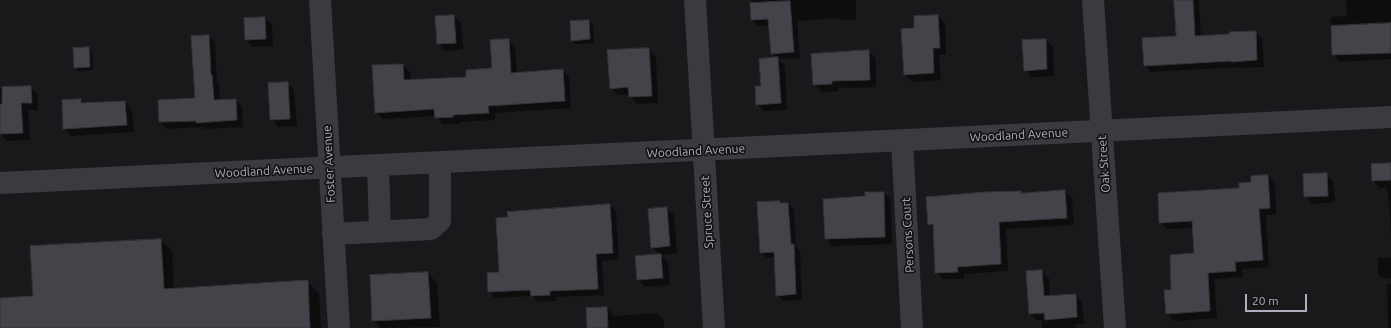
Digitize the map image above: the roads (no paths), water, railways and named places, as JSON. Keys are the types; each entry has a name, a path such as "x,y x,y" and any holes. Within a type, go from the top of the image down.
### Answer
{"street":[{"name":"Foster Avenue","path":"320,0 339,328"},
{"name":"Spruce Street","path":"695,0 714,328"},
{"name":"Oak Street","path":"1093,0 1116,328"},
{"name":"Woodland Avenue","path":"0,183 1391,117"},
{"name":"Persons Court","path":"902,141 912,328"},
{"path":"334,234 431,229 440,221 440,163"},
{"path":"378,165 380,232"}]}
